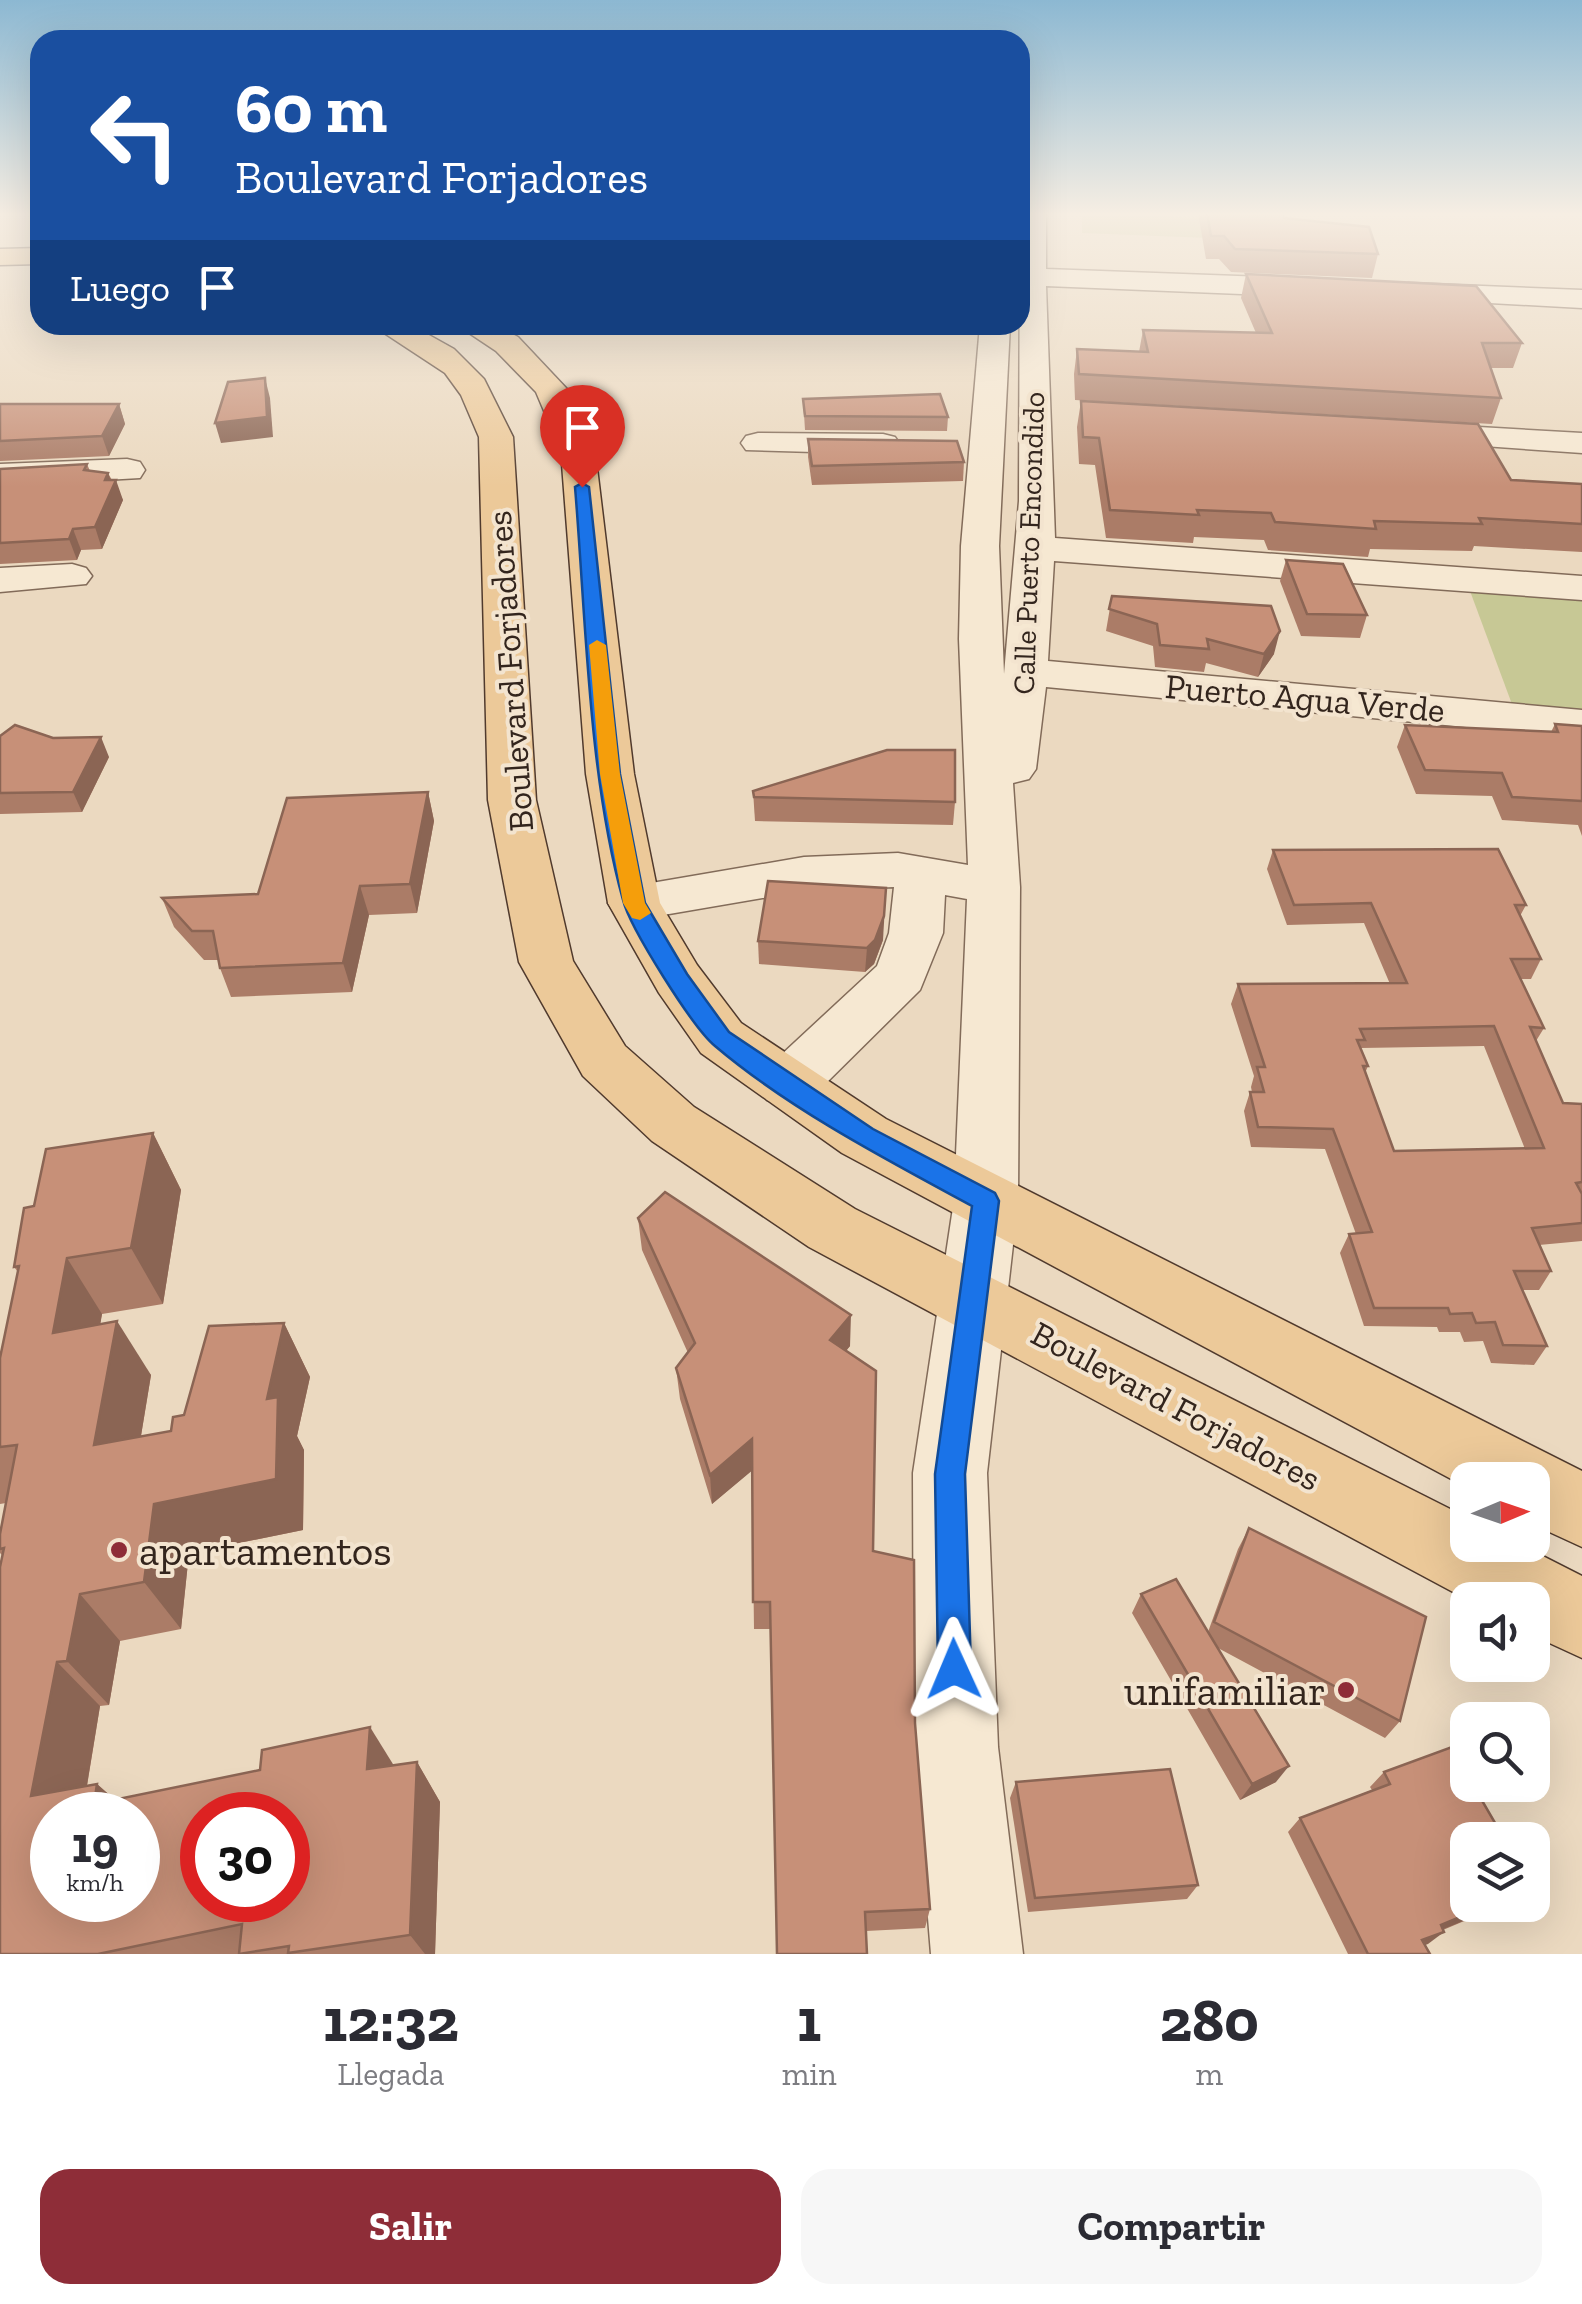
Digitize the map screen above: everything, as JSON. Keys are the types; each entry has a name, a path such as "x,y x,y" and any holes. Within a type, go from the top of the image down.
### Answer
{"main road":[{"name":"Boulevard Forjadores","path":"406,335 458,363 482,398 496,437 512,800 546,962 604,1061 674,1124 832,1228 1582,1618"},
{"path":"490,335 507,344 551,389 578,451 610,774 634,903 678,980 721,1038 864,1136 1490,1462"},
{"path":"1550,1493 1582,1510"}],"street":[{"name":"Calle Puerto Encondido","path":"978,1954 956,1747 950,1474 986,1201 994,879 980,559 967,446 993,335"},
{"name":"Calle Puerto Encondido","path":"994,879 1028,672 1037,411 1030,335"},
{"path":"1037,411 1077,414"},
{"path":"1376,431 1582,443"},
{"path":"758,443 910,445"},
{"path":"0,475 127,470"},
{"path":"980,559 1034,555 1582,588"},
{"path":"0,580 72,576"},
{"name":"Puerto Agua Verde","path":"1028,672 1582,724"},
{"path":"634,903 804,874 898,870 994,879"},
{"path":"788,1084 901,976 916,932 921,874"}],"green space":[{"path":"1470,591 1582,598 1582,713 1513,707"}],"building":[{"path":"1259,304 1491,304 1522,343 1482,343 1501,398 1079,374 1077,349 1148,352 1143,330 1272,333"},
{"path":"265,378 267,417 215,423 228,382"},
{"path":"940,394 948,417 805,416 803,399"},
{"path":"1081,401 1478,424 1511,480 1582,484 1582,524 1479,518 1482,524 1374,521 1376,529 1275,522 1271,513 1197,510 1199,515 1110,510 1099,438 1083,437"},
{"path":"0,404 119,404 102,436 0,441"},
{"path":"808,439 957,441 964,462 812,466"},
{"path":"87,464 84,470 108,473 105,480 116,480 95,527 73,529 69,539 0,543 0,469"},
{"path":"1286,560 1343,564 1367,615 1307,614"},
{"path":"1112,596 1271,606 1280,631 1264,654 1207,639 1209,649 1160,645 1157,624 1109,609"},
{"path":"1555,724 1582,726 1582,801 1512,797 1502,773 1425,770 1405,725 1558,732"},
{"path":"15,725 53,738 101,737 73,792 0,793 0,736"},
{"path":"887,750 955,750 955,802 754,797 753,791"},
{"path":"428,792 410,884 360,886 343,963 220,968 213,931 192,931 162,898 258,894 287,798"},
{"path":"1498,849 1526,905 1515,905 1541,959 1511,959 1544,1028 1530,1027 1563,1103 1582,1104 1582,1182 1576,1183 1582,1194 1582,1223 1532,1228 1551,1271 1514,1271 1547,1346 1503,1345 1495,1322 1476,1323 1472,1313 1450,1314 1448,1308 1374,1308 1349,1234 1372,1232 1333,1129 1258,1127 1250,1092 1264,1092 1257,1067 1265,1067 1238,984 1407,983 1371,903 1294,905 1273,850","holes":["1494,1026 1544,1148 1394,1151 1363,1066 1368,1066 1357,1040 1365,1040 1360,1029"]},
{"path":"768,881 886,888 884,916 875,940 867,948 758,941"},
{"path":"153,1133 131,1248 67,1258 53,1333 117,1321 94,1445 171,1431 173,1417 184,1415 209,1326 284,1323 267,1399 278,1397 276,1479 154,1504 144,1582 80,1594 67,1661 57,1662 30,1792 30,1922 160,1922 160,1792 153,1792 260,1770 262,1750 370,1727 367,1769 417,1762 410,1935 288,1953 289,1946 239,1954 242,1924 98,1954 0,1954 0,1567 4,1548 0,1549 0,1534 17,1445 0,1447 0,1358 19,1266 14,1267 24,1208 34,1206 46,1149"},
{"path":"665,1192 851,1315 830,1340 876,1371 873,1551 914,1560 915,1723 930,1909 865,1912 867,1954 777,1954 770,1602 753,1602 752,1439 710,1475 676,1368 695,1343 638,1218"},
{"name":"unifamiliar","path":"1249,1528 1426,1617 1400,1721 1214,1622"},
{"path":"1176,1579 1289,1766 1252,1784 1141,1594"},
{"path":"1450,1748 1450,1802 1483,1802 1495,1822 1450,1822 1450,1921 1441,1925 1444,1932 1422,1940 1430,1954 1368,1954 1300,1818 1390,1784 1384,1772"},
{"name":"unifamiliar","path":"1170,1769 1198,1885 1035,1898 1016,1782"},
{"path":"97,1784 96,1792 53,1792"}],"slow traffic":[{"path":"597,645 610,774 634,903 640,913"}],"place":[{"name":"apartamentos","path":"119,1550"},
{"name":"unifamiliar","path":"1346,1690"}],"route":[{"path":"582,487 610,774 634,903 678,980 721,1038 864,1136 986,1201 950,1474 954,1669"}]}
